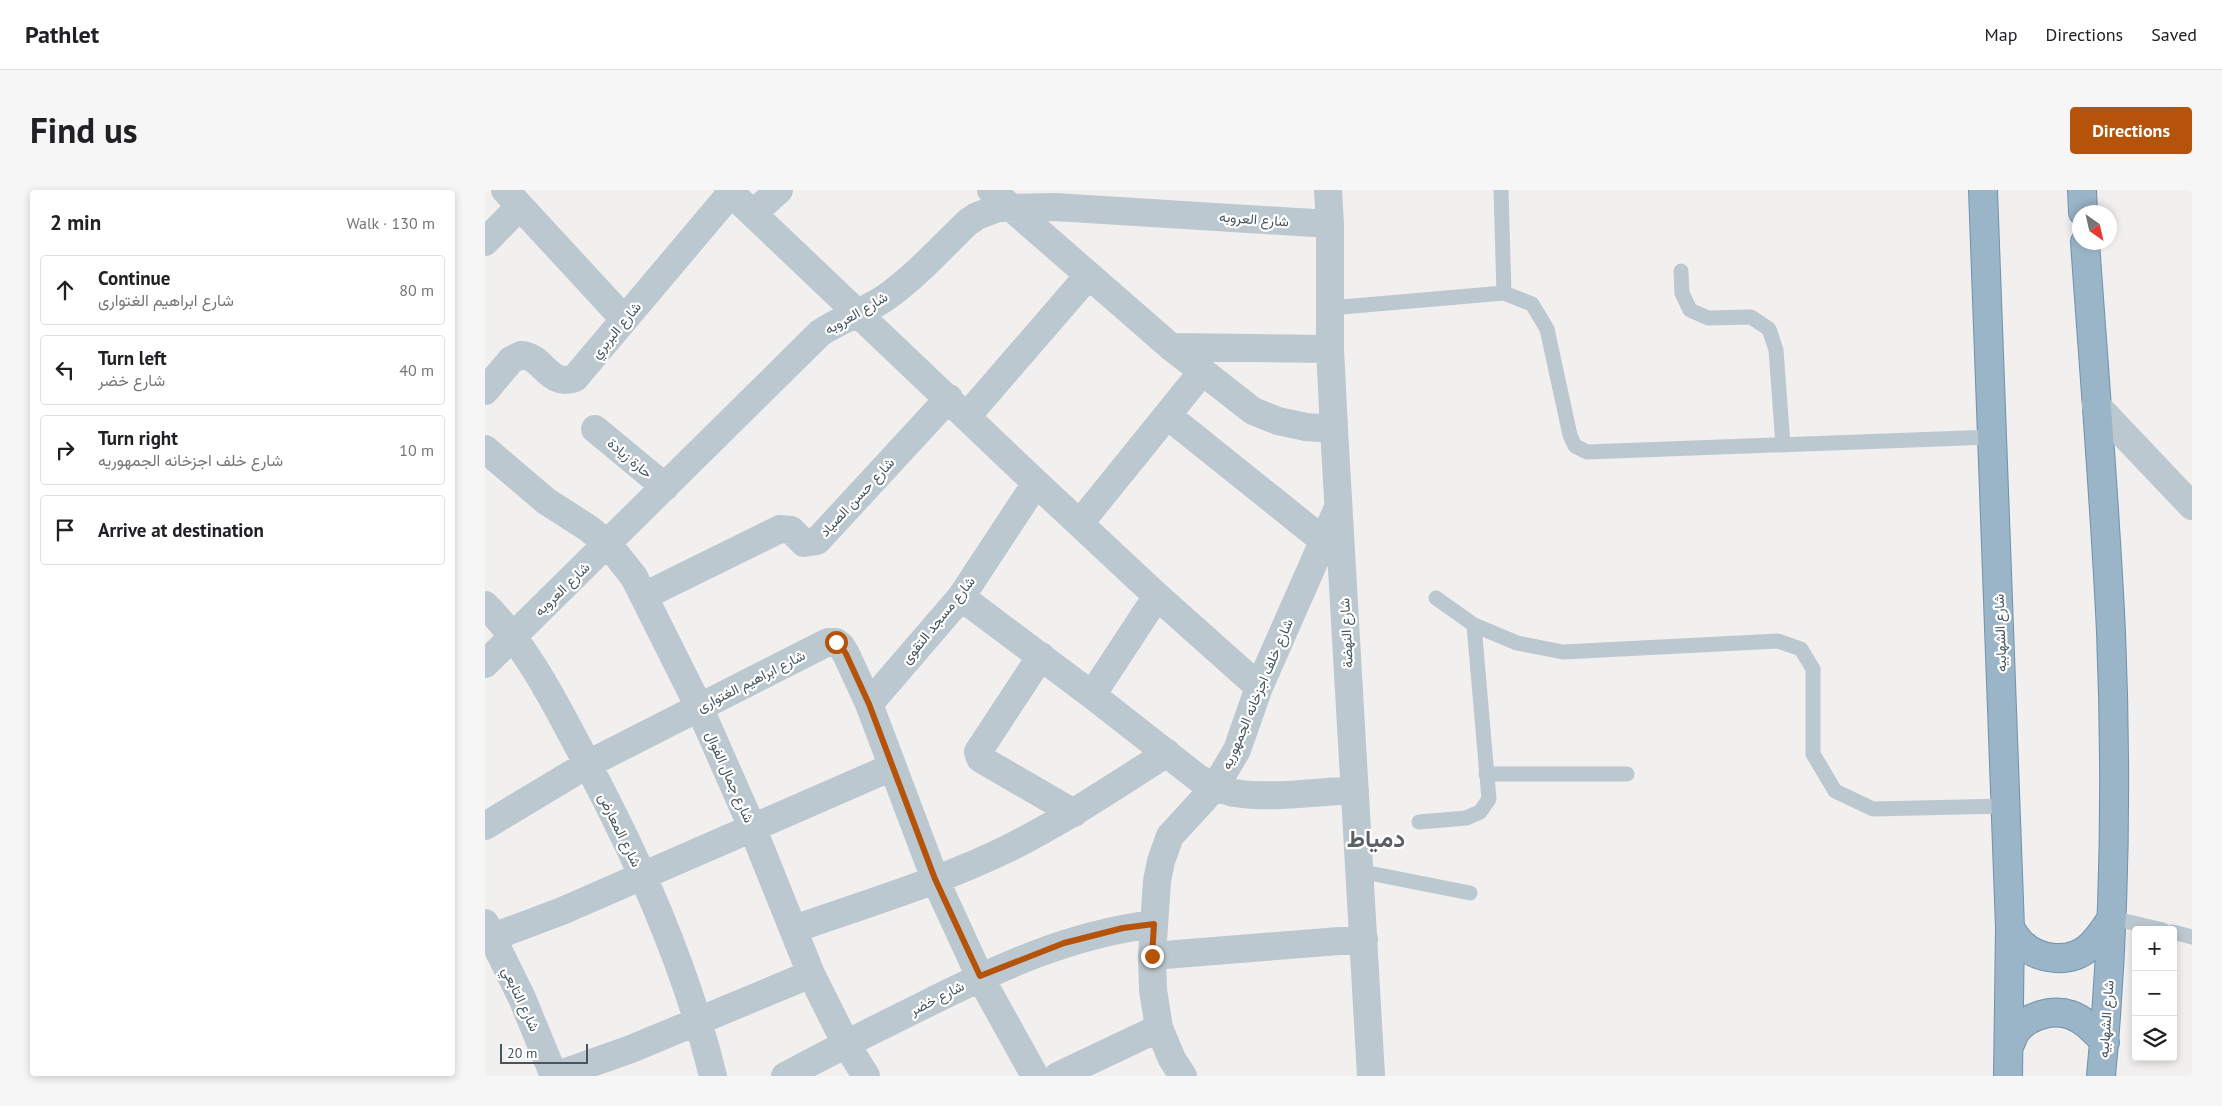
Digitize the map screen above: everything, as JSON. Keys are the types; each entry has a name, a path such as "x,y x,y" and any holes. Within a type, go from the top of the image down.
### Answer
{"highway":[{"name":"شارع الشهابيه","path":"1983,190 2010,928 2008,1076"},
{"path":"2082,190 2083,205"},
{"name":"شارع الشهابيه","path":"2086,250 2111,630 2114,726 2112,918 2105,1042 2101,1076"},
{"path":"2010,928 2020,943 2035,954 2053,959 2071,957 2087,949 2100,936 2112,918"},
{"path":"2009,1046 2017,1030 2033,1018 2052,1013 2072,1016 2089,1026 2105,1042"}],"street":[{"path":"753,214 779,190"},
{"name":"شارع النهضة","path":"1328,190 1330,224 1330,349 1371,1076"},
{"path":"729,192 1157,596 1259,686"},
{"name":"شارع البربري","path":"485,391 511,360 521,355 532,358 561,381 575,378 729,192"},
{"path":"485,242 512,198 624,320"},
{"path":"1000,198 1171,347 1253,411 1279,421 1306,427 1334,429"},
{"name":"شارع العروبه","path":"485,664 820,333 838,321 857,314 883,299 907,281 973,219 988,212 1000,198 1055,207 1330,224"},
{"path":"958,407 1088,276"},
{"path":"1171,347 1330,349"},
{"path":"1080,523 1202,372"},
{"path":"2096,405 2192,506"},
{"name":"شارع حسن الصياد","path":"643,596 780,528 791,530 804,543 817,541 958,407"},
{"path":"1168,416 1323,541"},
{"name":"حارة زيادة","path":"595,429 665,487"},
{"name":"شارع جمال الفوال","path":"485,448 546,502 588,528 608,544 634,577 699,706 752,827 811,974 846,1044 866,1076"},
{"name":"شارع مسجد التقوى","path":"869,704 961,597 1036,483"},
{"name":"شارع خلف اجزخانه الجمهوريه","path":"1183,1076 1172,1059 1159,1028 1153,990 1152,956 1157,881 1161,861 1169,836 1215,787 1237,750 1259,686 1339,504"},
{"path":"1092,694 1157,596"},
{"path":"961,597 1092,694 1198,778 1215,787 1233,792 1252,794 1355,790"},
{"name":"شارع المعارض","path":"485,605 513,636 542,678 588,764 642,875 662,922 698,1020 713,1076"},
{"name":"شارع ابراهيم الغتوارى","path":"485,826 588,764 827,642 836,642 846,654 869,704 935,879 980,976 1035,1076"},
{"path":"1041,656 980,746 978,752 980,758 986,762 1074,813"},
{"path":"794,929 935,879 1006,849 1074,813 1167,753"},
{"path":"487,934 563,911 892,767"},
{"name":"شارع خضر","path":"785,1076 980,976 1071,941 1123,928 1154,924"},
{"name":"شارع التابعي","path":"487,934 522,998 555,1076"},
{"path":"1152,956 1364,939"},
{"path":"555,1076 631,1049 811,974"},
{"path":"1058,1076 1159,1028"}],"lane":[{"path":"1501,190 1504,294"},
{"path":"1681,271 1682,293 1690,310 1708,318 1751,317 1769,329 1776,350 1783,445"},
{"path":"1330,308 1504,294 1532,304 1547,329 1570,435 1575,446 1587,452 1992,437"},
{"path":"1436,598 1474,625 1517,643 1563,652 1778,641 1801,649 1813,669 1813,754 1835,791 1873,809 2006,806"},
{"path":"1419,822 1466,818 1480,812 1489,799 1474,625"},
{"path":"1487,774 1627,774"},
{"path":"1359,871 1470,893"},
{"path":"2112,918 2146,926"},
{"path":"2177,933 2192,937"}],"district":[{"name":"دمياط","path":"1376,838"}],"route":[{"path":"836,642 846,654 869,704 935,879 980,976 1064,943 1093,934 1154,924 1152,956"}]}
